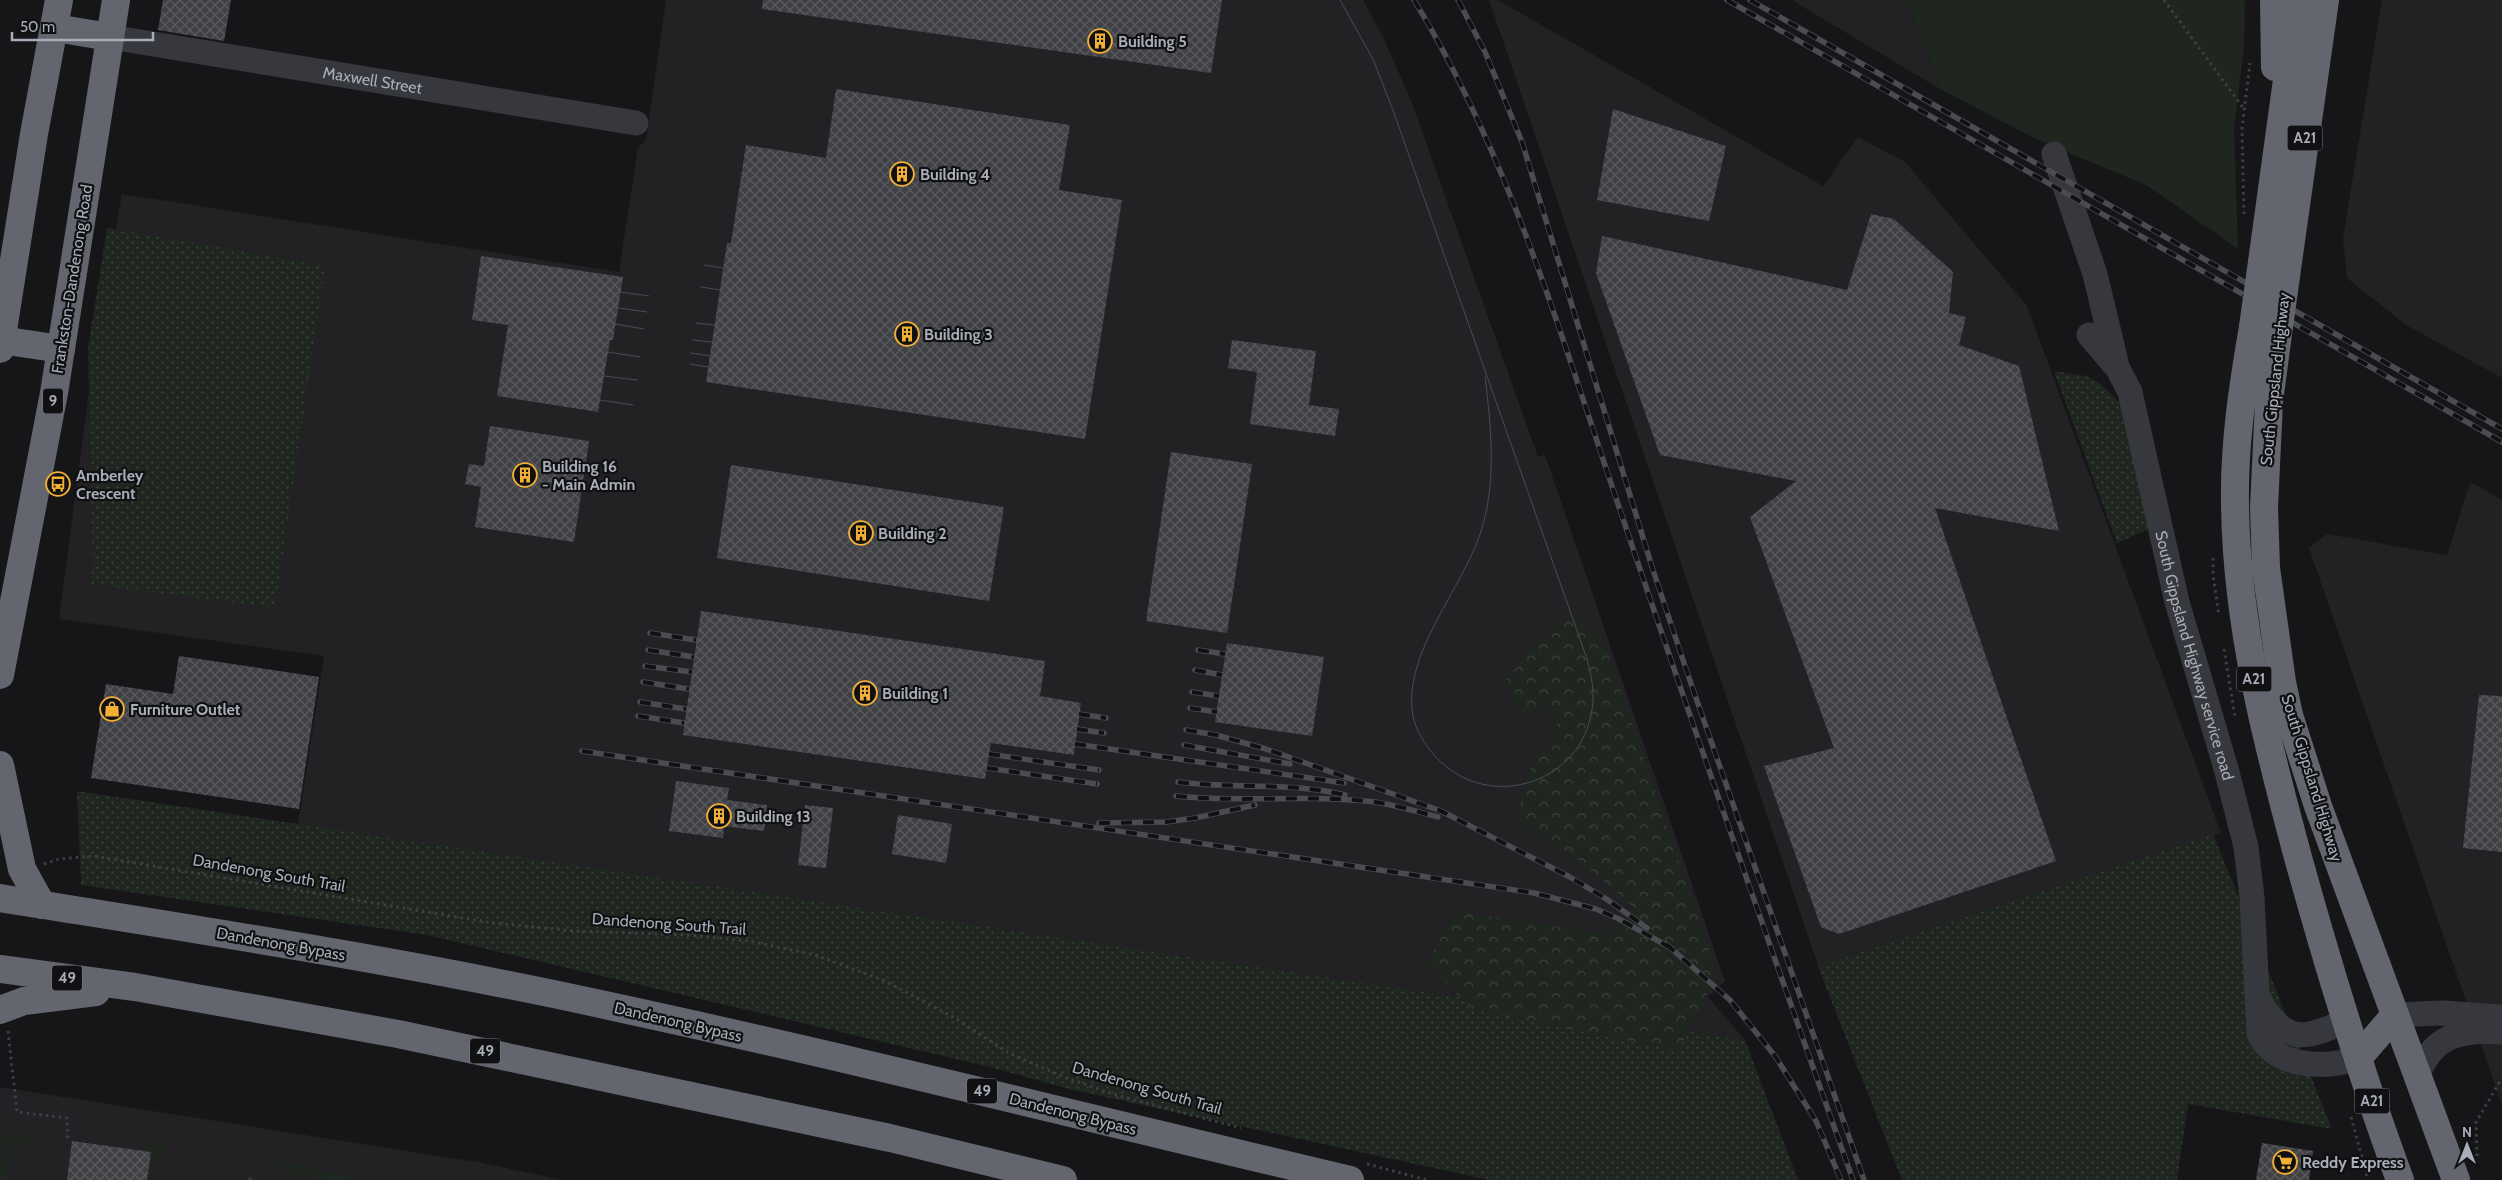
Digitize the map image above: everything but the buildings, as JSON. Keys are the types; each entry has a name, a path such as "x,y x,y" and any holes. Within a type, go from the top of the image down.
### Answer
{"highway":[{"path":"60,0 34,134 0,343 61,349"},
{"name":"Frankston-Dandenong Road","path":"0,675 61,349 116,0"},
{"path":"2274,0 2275,166"},
{"name":"South Gippsland Highway","path":"2298,0 2239,425 2236,469 2236,537 2245,632 2256,690 2285,811 2346,1021 2400,1180"},
{"name":"South Gippsland Highway","path":"2325,0 2268,411 2264,507 2266,568 2282,682 2289,715 2318,806 2456,1180"},
{"path":"54,28 110,37"},
{"path":"0,766 22,869 42,905"},
{"name":"Dandenong Bypass","path":"0,898 236,936 457,975 613,1006 970,1088 1355,1171"},
{"name":"49","path":"0,969 135,987 458,1046 890,1138 1063,1180"},
{"path":"4,1018 24,1001 135,987"},
{"path":"2346,1021 2395,1015"},
{"path":"2358,1058 2395,1015"}],"street":[{"name":"Maxwell Street","path":"110,37 636,123"},
{"path":"2054,154 2095,274 2117,367"},
{"name":"South Gippsland Highway service road","path":"2089,335 2117,367 2129,388 2177,602 2227,772 2246,847 2252,897 2258,1034 2268,1048 2277,1054 2294,1060 2323,1065 2338,1064 2358,1058"},
{"name":"South Gippsland Highway service road","path":"2256,990 2272,1019 2285,1031 2293,1034 2310,1034 2346,1021"},
{"path":"2395,1015 2453,1013 2502,1018"},
{"path":"2417,1077 2429,1053 2447,1038 2462,1033 2502,1032"}],"path":[{"path":"2164,0 2244,110"},
{"path":"2244,220 2244,110 2251,59"},
{"name":"Dandenong South Trail","path":"22,869 59,859 93,856 493,923 575,931 688,935 750,942 815,955 883,980 953,1017 1009,1053 1066,1078 1119,1096 1249,1130"},
{"path":"4,1018 17,1112 68,1118 68,1142"},
{"path":"2477,1156 2476,1122 2502,1078"},
{"path":"1355,1171 1427,1180"},
{"path":"250,1175 250,1180"}],"shaded area":[{"path":"666,0 1363,0 1383,37 1412,103 1538,457 1545,455 1725,981 1708,997 1745,1040 298,825 324,656 59,619 95,345 122,194 619,272 638,147 646,141"},
{"path":"1489,0 1498,0 1823,186 1858,137 1905,162 2027,306 2221,833 1820,971"},
{"path":"1793,0 1907,0 1940,89 1795,2"},
{"path":"2382,0 2502,0 2502,378 2406,325 2347,278 2343,238"},
{"path":"2470,482 2502,500 2502,1105 2309,548 2327,534 2447,555"},
{"path":"0,1087 483,1163 562,1180 0,1180"}],"green space":[{"path":"1907,0 2245,0 2244,48 2234,128 2238,249 2148,186 2034,138 1940,89"},
{"path":"107,228 325,266 275,608 90,584 93,563 88,348"},
{"path":"2054,371 2086,376 2098,382 2122,404 2149,529 2117,543"},
{"path":"1572,613 1606,646 1717,974 1678,1051 1473,1010 1427,964 1455,911 1609,935 1636,909 1576,858 1514,818 1521,802 1532,763 1557,740 1557,705 1523,715 1504,682 1531,651"},
{"path":"77,791 1745,1040 1798,1180 1489,1180 1069,1089 990,1067 427,935 81,885"},
{"path":"2213,834 2332,1129 2188,1104 2177,1180 1902,1180 1818,967"},
{"path":"4,1134 25,1134 29,1139 29,1144 14,1142 9,1180 0,1180 0,1161 5,1151"},
{"path":"153,1143 166,1145 161,1180 158,1180 159,1166 156,1161 150,1160 151,1152 135,1150 143,1149"},
{"path":"275,1161 370,1180 325,1180 289,1175 290,1170 274,1168"}],"tram line":[{"path":"1340,0 1373,59 1394,113 1587,659 1593,700 1587,728 1574,752 1555,770 1533,781 1508,786 1482,784 1457,774 1435,756 1428,747 1414,722 1413,716 1412,692 1416,669 1436,622 1472,553 1486,512 1491,474 1491,434 1485,376"},
{"path":"704,265 723,268"},
{"path":"701,287 720,290"},
{"path":"620,292 649,296"},
{"path":"618,308 647,312"},
{"path":"696,323 714,325"},
{"path":"615,324 644,329"},
{"path":"693,340 712,342"},
{"path":"608,352 640,357"},
{"path":"691,353 710,356"},
{"path":"690,364 708,367"},
{"path":"604,376 637,380"},
{"path":"600,400 633,405"}],"railway":[{"path":"1414,0 1448,59 1478,120 1530,246 1705,758 1853,1180"},
{"path":"1458,0 1485,52 1522,142 1652,567 1864,1180"},
{"path":"1727,0 2502,442"},
{"path":"1750,0 2502,429"},
{"path":"650,633 696,640"},
{"path":"648,650 694,657"},
{"path":"1198,650 1225,654"},
{"path":"645,666 692,672"},
{"path":"1195,670 1222,675"},
{"path":"643,682 689,689"},
{"path":"1192,692 1219,696"},
{"path":"640,702 686,709"},
{"path":"1190,708 1217,712"},
{"path":"1079,714 1106,718"},
{"path":"638,716 684,723"},
{"path":"1077,729 1104,733"},
{"path":"1186,730 1216,735 1266,749 1441,811 1568,876 1605,898 1647,928"},
{"path":"1075,744 1344,783"},
{"path":"1184,745 1290,764"},
{"path":"582,751 1534,893 1596,909 1619,919 1671,948"},
{"path":"989,754 1099,770"},
{"path":"987,768 1097,784"},
{"path":"1178,782 1304,788 1345,795"},
{"path":"1176,796 1226,799 1300,798 1375,802 1438,817"},
{"path":"1099,823 1166,822 1195,818 1255,805"},
{"path":"1666,944 1730,1000 1775,1056 1816,1121 1841,1180"}],"place":[{"name":"Building 5","path":"1100,41"},
{"name":"Building 4","path":"902,174"},
{"name":"Building 3","path":"907,334"},
{"name":"Building 16 - Main Admin","path":"525,475"},
{"name":"Amberley Crescent","path":"58,484"},
{"name":"Building 2","path":"861,533"},
{"name":"Building 1","path":"865,693"},
{"name":"Furniture Outlet","path":"112,709"},
{"name":"Building 13","path":"719,816"},
{"name":"Reddy Express","path":"2285,1162"}]}
